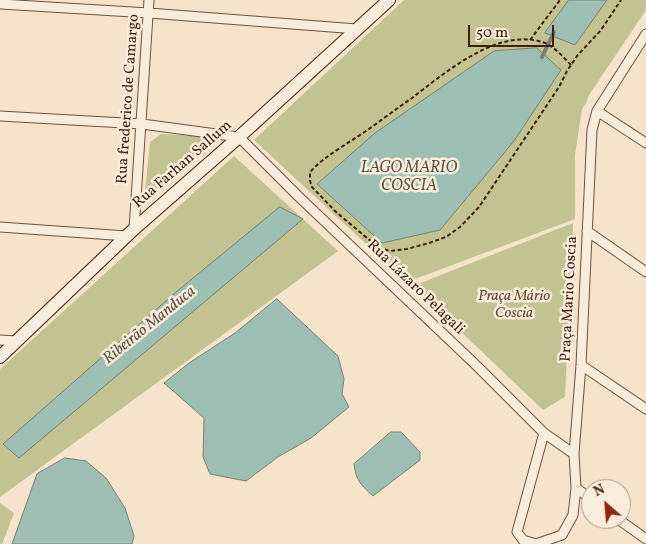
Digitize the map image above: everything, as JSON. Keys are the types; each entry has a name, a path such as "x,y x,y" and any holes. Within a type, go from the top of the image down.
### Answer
{"main road":[{"name":"Rua Farhan Sallum","path":"0,356 131,233 389,0"}],"street":[{"name":"Rua frederico de Camargo","path":"131,233 142,124 149,0"},
{"path":"0,4 357,29"},
{"path":"646,34 597,111 646,143"},
{"name":"Praça Mario Coscia","path":"536,544 562,536 573,515 576,488 574,454 581,365 592,130 597,111"},
{"path":"0,116 142,124 239,137"},
{"name":"Rua Lázaro Pelagali","path":"239,137 544,433 574,454"},
{"path":"0,227 131,233"},
{"path":"587,232 646,272"},
{"path":"0,340 17,341"},
{"path":"581,365 646,409"},
{"path":"536,544 523,540 517,532 544,433"},
{"path":"576,488 581,492"},
{"path":"631,528 646,539"}],"path":[{"path":"530,40 560,0"},
{"path":"572,65 555,49 544,43 530,40 513,41 481,50 469,56 325,158 310,172 312,187 336,212 379,248 390,251 407,249 446,237 460,227 479,208 559,87 566,71 572,65 601,30 621,0"}],"green space":[{"path":"404,0 646,0 646,10 589,95 582,109 575,155 575,219 407,282 254,140"},
{"path":"161,134 200,136 207,152 169,177 155,196 149,198 145,192 150,142"},
{"path":"234,156 338,251 0,497 0,369"},
{"name":"Praça Mário Coscia","path":"573,223 565,397 543,410 413,286"},
{"path":"0,503 14,513 2,544 0,544"}],"water":[{"path":"569,0 607,0 575,45 545,33"},
{"name":"LAGO MARIO COSCIA","path":"537,48 561,70 514,141 440,230 382,243 317,184 375,133 494,51"},
{"path":"280,207 303,219 19,458 3,444 175,293"},
{"path":"277,299 338,356 344,379 342,394 349,407 311,438 278,457 246,481 210,474 203,457 204,418 164,383 189,363 235,333"},
{"path":"391,432 401,432 420,452 420,460 373,496 360,482 356,475 354,464"},
{"path":"65,458 86,461 106,478 125,508 134,536 132,544 12,544 37,474"}],"waterway":[{"name":"Ribeirão Manduca","path":"542,57 554,32"}]}
